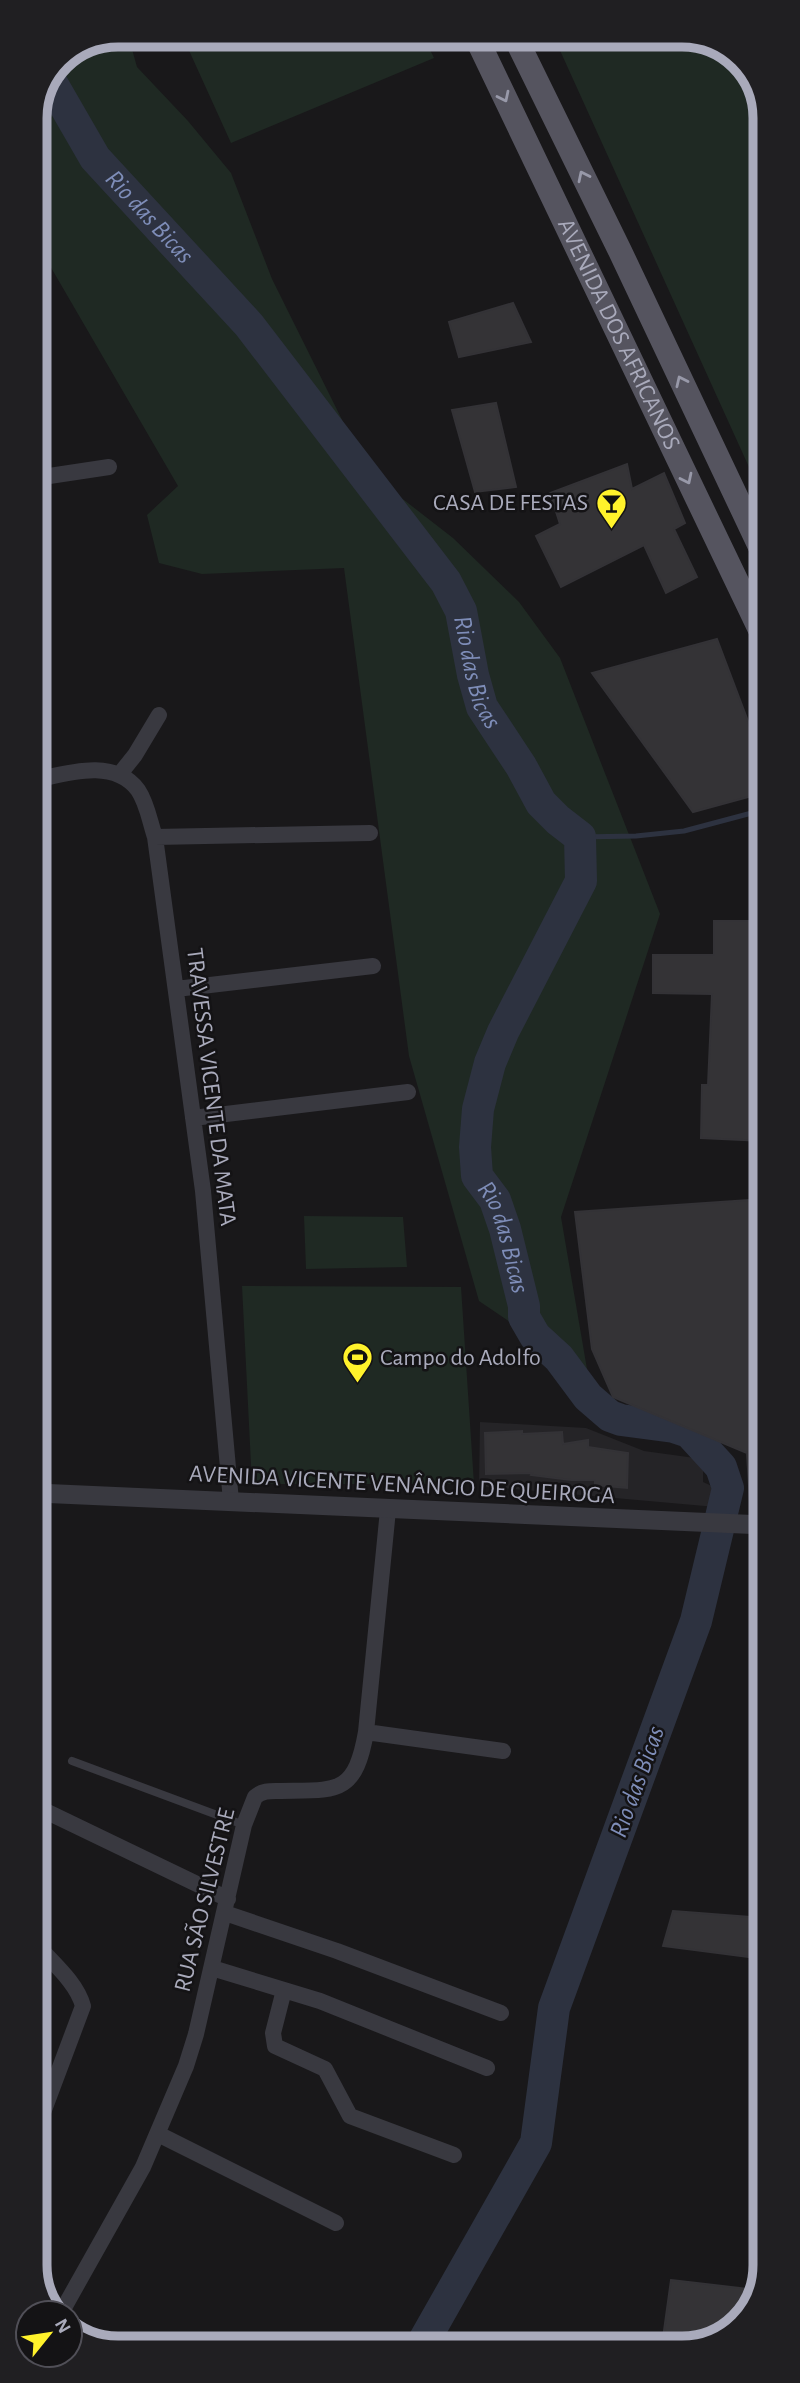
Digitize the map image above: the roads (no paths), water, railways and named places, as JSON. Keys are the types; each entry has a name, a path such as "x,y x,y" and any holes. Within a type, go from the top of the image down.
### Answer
{"main road":[{"name":"AVENIDA DOS AFRICANOS","path":"481,47 753,615"},
{"name":"AVENIDA DOS AFRICANOS","path":"520,47 753,532"}],"street":[{"path":"47,476 109,467"},
{"path":"47,778 77,771 99,770 119,775 135,755 159,715"},
{"name":"TRAVESSA VICENTE DA MATA","path":"119,775 138,790 155,836 203,1191 231,1501"},
{"path":"155,836 370,833"},
{"path":"176,989 373,966"},
{"path":"193,1118 408,1092"},
{"name":"AVENIDA VICENTE VENÂNCIO DE QUEIROGA","path":"47,1493 753,1525"},
{"name":"RUA SÃO SILVESTRE","path":"69,2299 143,2167 186,2066 212,1968 244,1825 255,1797 260,1792 324,1790 343,1785 359,1761 366,1732 388,1510"},
{"path":"366,1732 503,1751"},
{"path":"47,1812 226,1906 501,2013"},
{"path":"47,1956 73,1986 83,2006 47,2101"},
{"path":"212,1968 320,2001 487,2068"},
{"path":"284,1990 273,2033 275,2046 325,2069 350,2116 454,2155"},
{"path":"158,2134 336,2223"}],"lane":[{"path":"72,1761 244,1825"}],"waterway":[{"name":"Rio das Bicas","path":"55,88 95,158 249,325 446,582 461,611 482,707 521,766 541,803 580,837 581,881 503,1032 490,1063 478,1109 475,1147 477,1176 495,1200 505,1229 524,1306 524,1317 535,1336 559,1358 588,1397 610,1416 689,1432 721,1467 728,1488 696,1621 554,2008 536,2143 427,2336"},
{"path":"580,837 636,836 684,831 753,813"}],"place":[{"name":"CASA DE FESTAS","path":"611,530"},
{"name":"Campo do Adolfo","path":"357,1385"}]}
